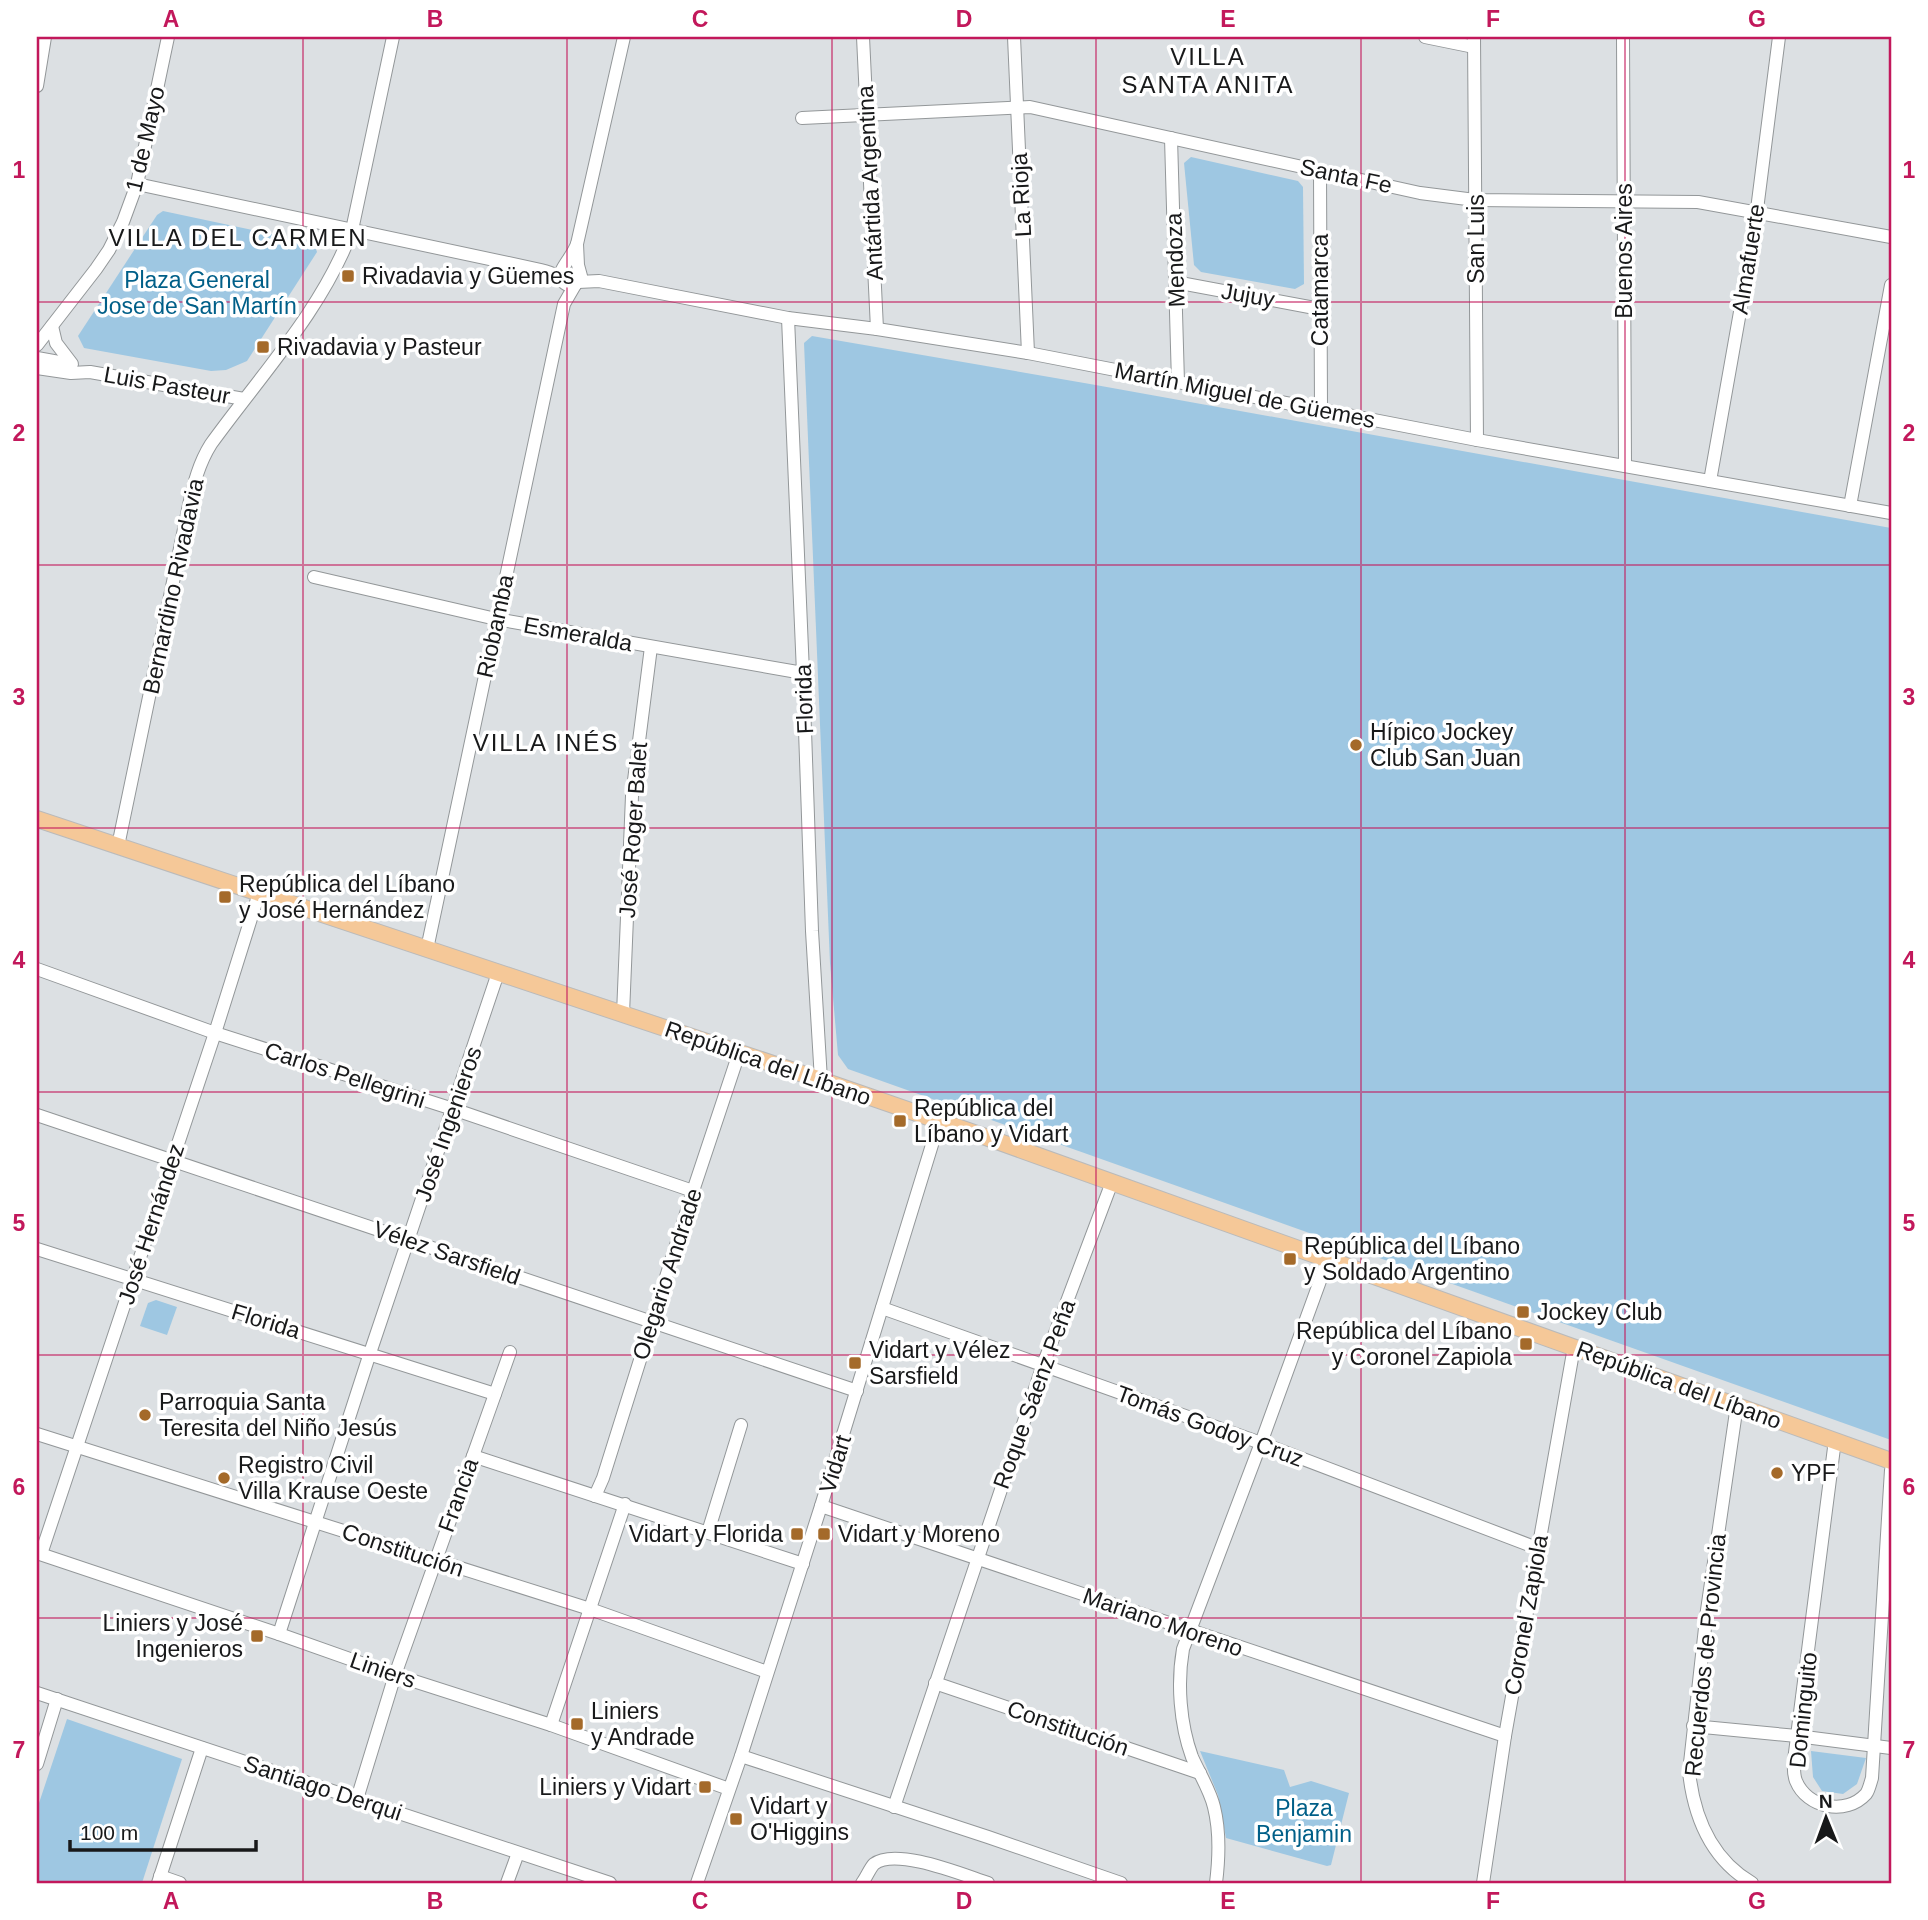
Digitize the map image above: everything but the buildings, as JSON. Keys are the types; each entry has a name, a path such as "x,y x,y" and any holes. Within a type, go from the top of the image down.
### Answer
{"main road":[{"name":"República del Líbano","path":"37,819 821,1080 1891,1461"}],"street":[{"path":"37,86 39,55 45,37"},
{"name":"1 de Mayo","path":"38,342 109,250 123,222 137,184 168,37"},
{"name":"Bernardino Rivadavia","path":"118,846 194,484 203,456 308,315 334,270 352,230 393,37"},
{"path":"562,273 577,244 624,37"},
{"name":"Antártida Argentina","path":"863,37 877,329"},
{"name":"La Rioja","path":"1014,37 1028,353"},
{"path":"1425,37 1474,42"},
{"name":"Buenos Aires","path":"1623,37 1625,466"},
{"name":"Almafuerte","path":"1710,481 1757,212 1779,37"},
{"name":"San Luis","path":"1474,42 1477,440"},
{"name":"Santa Fe","path":"802,118 1030,107 1420,193 1475,200 1698,202 1891,237"},
{"name":"Mendoza","path":"1171,138 1178,382"},
{"name":"Catamarca","path":"1320,171 1321,410"},
{"path":"137,184 541,270 562,273 573,265 578,277"},
{"path":"562,273 569,286 578,277 577,244"},
{"name":"Riobamba","path":"427,949 564,304 562,273"},
{"name":"Martín Miguel de Güemes","path":"578,277 788,318 1028,353 1477,440 1891,513"},
{"name":"Riobamba","path":"564,304 578,277"},
{"name":"Jujuy","path":"1175,282 1320,309"},
{"path":"1850,506 1891,285"},
{"name":"Florida","path":"788,318 812,931 821,1080"},
{"name":"Luis Pasteur","path":"52,326 55,343 72,365"},
{"name":"Luis Pasteur","path":"37,358 72,365 90,372 244,399"},
{"name":"Luis Pasteur","path":"37,368 71,373 90,372"},
{"name":"Esmeralda","path":"314,577 496,619 803,673"},
{"name":"José Roger Balet","path":"623,1014 632,796 651,647"},
{"name":"José Hernández","path":"39,1553 215,1033 259,893"},
{"name":"Carlos Pellegrini","path":"37,969 215,1033 453,1109 693,1191"},
{"name":"José Ingenieros","path":"279,1633 498,973"},
{"name":"Olegario Andrade","path":"595,1496 739,1053"},
{"name":"Vélez Sarsfield","path":"37,1115 857,1391"},
{"name":"Vidart","path":"697,1883 803,1564 939,1122"},
{"name":"Roque Sáenz Peña","path":"894,1807 1043,1365 1112,1182"},
{"name":"Florida","path":"37,1249 495,1394"},
{"path":"1216,1883 1218,1864 1214,1806 1192,1756 1185,1730 1179,1669 1189,1631 1328,1259"},
{"name":"Tomás Godoy Cruz","path":"882,1308 1261,1443 1537,1548"},
{"name":"Coronel Zapiola","path":"1483,1883 1504,1736 1574,1347"},
{"name":"Francia","path":"358,1799 396,1675 510,1352"},
{"name":"Recuerdos de Provincia","path":"1737,1405 1707,1610 1689,1772 1692,1795 1702,1828 1717,1853 1741,1877 1752,1883"},
{"path":"708,1532 741,1425"},
{"name":"Constitución","path":"37,1434 590,1609 767,1672"},
{"name":"Dominguito","path":"1835,1440 1794,1771 1802,1790 1811,1799 1826,1806 1840,1808 1855,1804 1867,1792 1872,1779 1891,1470"},
{"path":"473,1456 803,1564"},
{"path":"551,1725 625,1504"},
{"name":"Mariano Moreno","path":"821,1506 1504,1736"},
{"name":"Liniers","path":"39,1553 551,1725 729,1789"},
{"name":"Constitución","path":"935,1682 1200,1773"},
{"name":"Santiago Derqui","path":"37,1693 610,1883"},
{"path":"37,1764 57,1699"},
{"path":"1693,1726 1891,1748"},
{"path":"180,1883 159,1880 202,1748"},
{"path":"741,1756 988,1836 1121,1883"},
{"path":"507,1883 518,1853"},
{"path":"862,1883 874,1864 891,1858 913,1860 988,1883"}],"green space":[{"path":"1191,157 1298,181 1303,187 1304,284 1295,289 1201,272 1194,265 1184,163"},
{"name":"Plaza General Jose de San Martín","path":"163,211 314,243 317,252 247,361 226,370 211,371 84,348 78,336 157,215"},
{"name":"Hípico Jockey Club San Juan","path":"812,336 1891,528 1891,1440 848,1069 838,1055 830,963 804,343"},
{"path":"156,1300 177,1307 167,1335 140,1326 148,1303"},
{"path":"67,1719 182,1759 142,1883 37,1883 37,1809"},
{"name":"Plaza Benjamin","path":"1200,1751 1284,1770 1290,1787 1311,1781 1349,1793 1331,1865 1226,1838 1218,1795"},
{"path":"1811,1751 1866,1758 1857,1784 1843,1794 1822,1791 1813,1777"}],"place":[{"name":"Rivadavia y Güemes","path":"348,276"},
{"name":"Rivadavia y Pasteur","path":"263,347"},
{"name":"Hípico Jockey Club San Juan","path":"1356,745"},
{"name":"República del Líbano y José Hernández","path":"225,897"},
{"name":"República del Líbano y Vidart","path":"900,1121"},
{"name":"República del Líbano y Soldado Argentino","path":"1290,1259"},
{"name":"Jockey Club","path":"1523,1312"},
{"name":"República del Líbano y Coronel Zapiola","path":"1526,1344"},
{"name":"Vidart y Vélez Sarsfield","path":"855,1363"},
{"name":"Parroquia Santa Teresita del Niño Jesús","path":"145,1415"},
{"name":"YPF","path":"1777,1473"},
{"name":"Registro Civil Villa Krause Oeste","path":"224,1478"},
{"name":"Vidart y Florida","path":"797,1534"},
{"name":"Vidart y Moreno","path":"824,1534"},
{"name":"Liniers y José Ingenieros","path":"257,1636"},
{"name":"Liniers y Andrade","path":"577,1724"},
{"name":"Liniers y Vidart","path":"705,1787"},
{"name":"Vidart y O'Higgins","path":"736,1819"}],"district":[{"name":"VILLA SANTA ANITA","path":"1208,71"},
{"name":"VILLA DEL CARMEN","path":"238,238"},
{"name":"VILLA INÉS","path":"546,743"}]}
